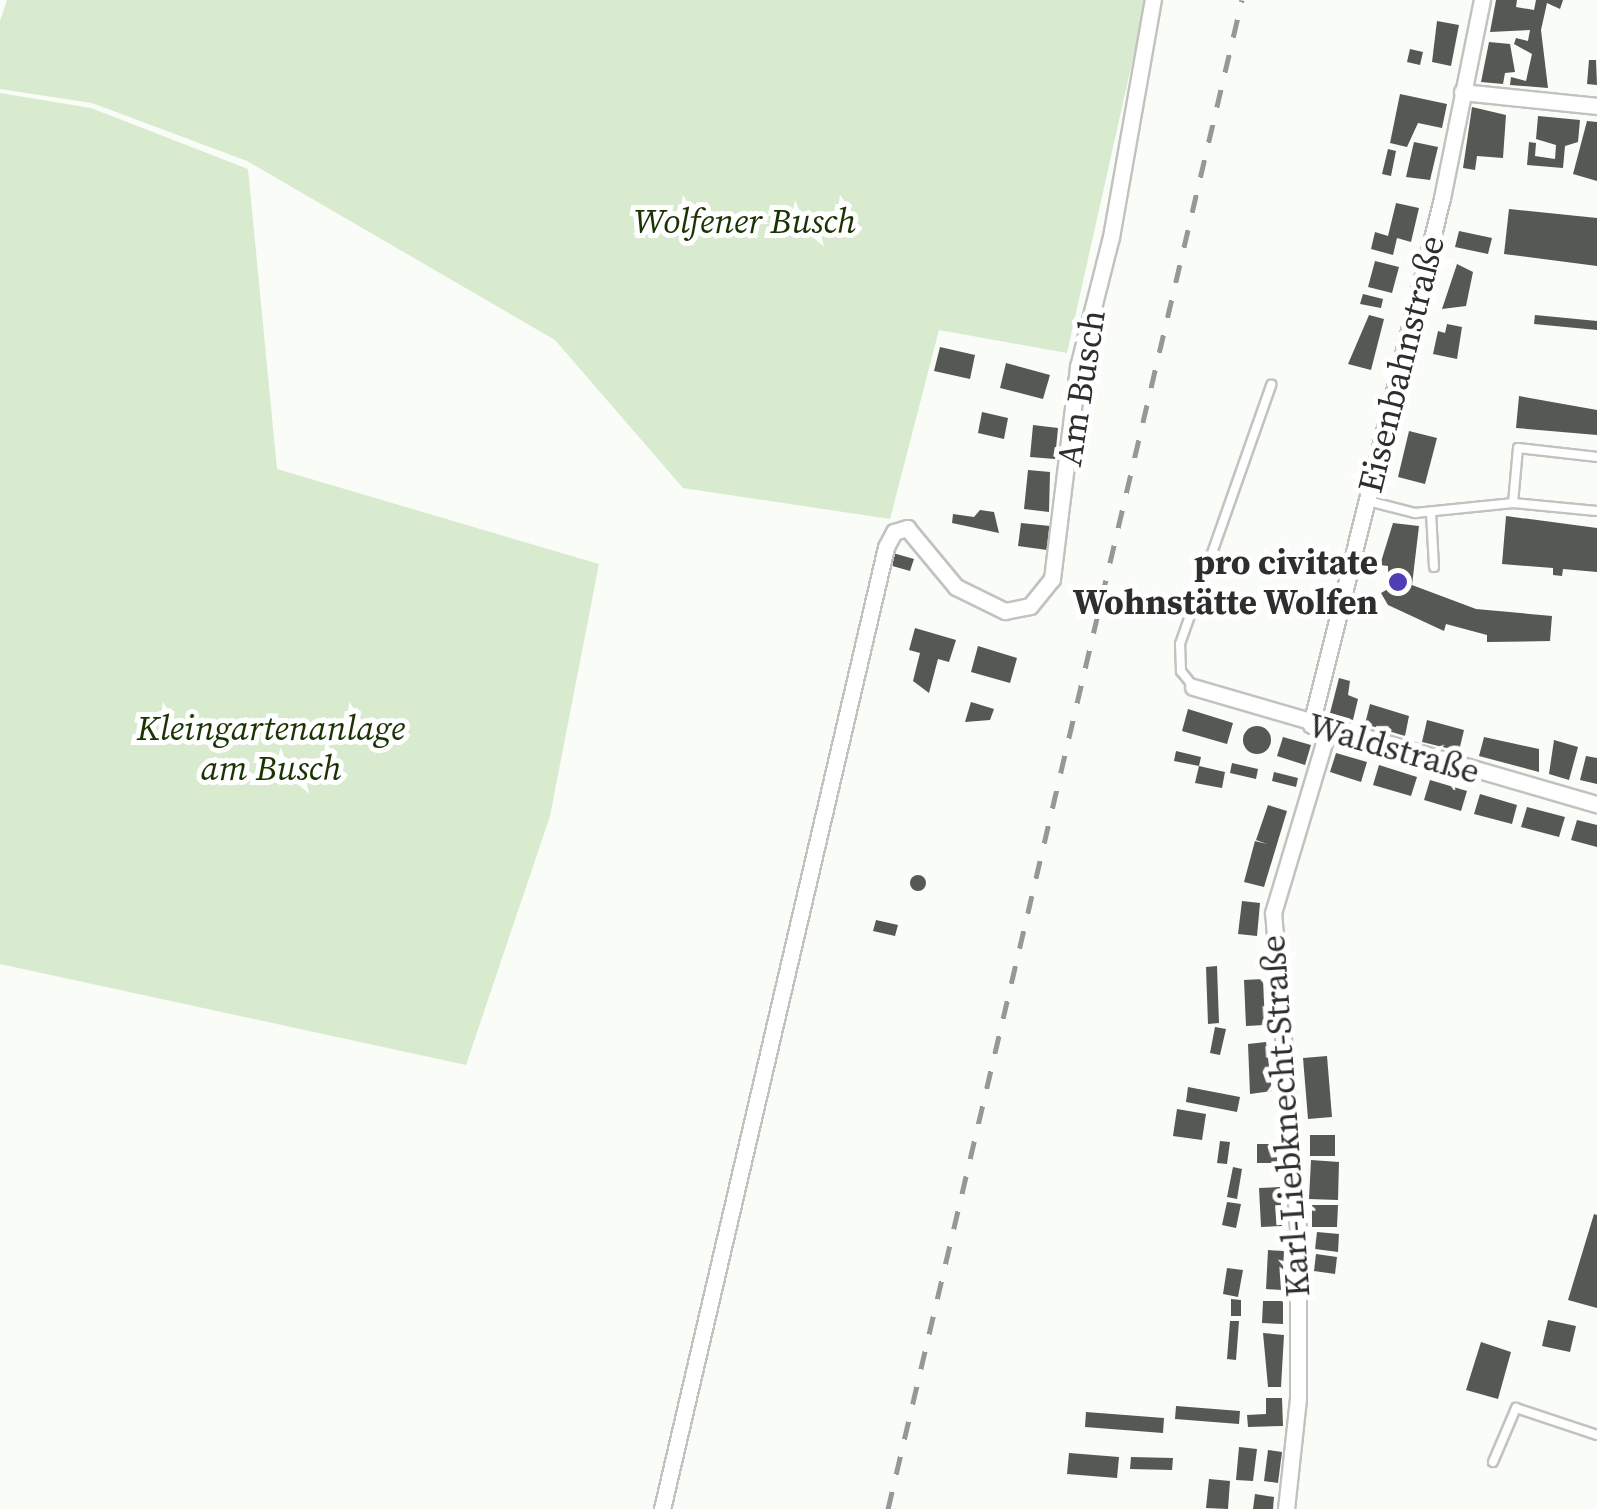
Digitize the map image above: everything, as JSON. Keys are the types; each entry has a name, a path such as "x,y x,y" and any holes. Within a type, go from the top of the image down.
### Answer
{"street":[{"name":"Am Busch","path":"662,1509 886,547 899,529 910,530 956,587 1005,610 1030,606 1052,579 1078,368 1111,237 1153,0"},
{"name":"Eisenbahnstraße","path":"1311,725 1368,501 1482,0"},
{"path":"1462,92 1597,106"},
{"name":"Waldstraße","path":"1193,687 1328,730 1597,804"},
{"name":"Karl-Liebknecht-Straße","path":"1286,1509 1298,1399 1298,1228 1273,914 1328,730"}],"lane":[{"path":"1193,687 1181,671 1180,644 1271,385"},
{"path":"1513,503 1518,448 1597,457"},
{"path":"1368,501 1431,514 1513,503 1597,511"},
{"path":"1431,514 1434,567"},
{"path":"1493,1462 1516,1408 1597,1435"}],"green space":[{"name":"Wolfener Busch","path":"7,0 1146,0 1067,353 939,330 890,519 683,488 555,340 247,161 92,103 0,89 0,21"},
{"name":"Kleingartenanlage am Busch","path":"0,93 91,108 248,169 277,469 599,564 550,816 466,1065 0,964"}],"building":[{"path":"1496,0 1517,0 1516,7 1534,10 1536,0 1563,0 1560,9 1547,3 1541,30 1548,88 1510,85 1511,77 1526,81 1532,54 1514,44 1516,38 1528,41 1530,30 1490,32"},
{"path":"1437,21 1459,25 1451,66 1432,62"},
{"path":"1489,42 1510,44 1515,72 1505,73 1503,84 1481,82"},
{"path":"1410,49 1423,52 1420,65 1407,62"},
{"path":"1589,60 1596,60 1597,85 1587,84"},
{"path":"1400,94 1447,104 1442,128 1418,123 1407,147 1390,143"},
{"path":"1472,107 1506,115 1503,158 1477,156 1475,170 1463,168"},
{"path":"1538,116 1580,120 1578,142 1565,146 1563,168 1527,165 1529,142 1536,143 1535,156 1555,159 1556,145 1536,139"},
{"path":"1587,121 1597,122 1597,181 1573,174"},
{"path":"1414,142 1438,147 1430,180 1406,177"},
{"path":"1388,149 1396,151 1391,176 1382,174"},
{"path":"1396,203 1419,208 1411,242 1397,238 1393,255 1371,249 1375,232 1388,236"},
{"path":"1509,209 1597,218 1597,266 1504,254"},
{"path":"1459,231 1492,238 1488,254 1455,247"},
{"path":"1375,261 1399,267 1392,293 1368,287"},
{"path":"1457,264 1473,272 1466,306 1442,309"},
{"path":"1363,294 1383,299 1381,308 1360,304"},
{"path":"1369,315 1384,319 1371,370 1348,364"},
{"path":"1535,315 1597,321 1597,330 1534,324"},
{"path":"1447,324 1462,327 1457,359 1433,354 1438,331 1445,333"},
{"path":"940,347 975,355 970,379 934,371"},
{"path":"1006,363 1050,375 1043,399 1000,388"},
{"path":"1519,396 1597,410 1597,435 1516,428"},
{"path":"982,412 1008,418 1004,439 978,433"},
{"path":"1033,425 1058,428 1055,459 1030,457"},
{"path":"1409,431 1437,438 1425,484 1398,477"},
{"path":"1028,470 1050,472 1049,512 1024,509"},
{"path":"980,510 994,512 999,533 952,523 953,514 974,517"},
{"path":"1506,516 1597,528 1597,572 1563,569 1562,576 1553,575 1553,568 1502,564"},
{"path":"1021,523 1050,526 1047,550 1018,546"},
{"name":"pro civitate Wohnstätte Wolfen","path":"1393,523 1419,526 1412,585 1476,609 1552,616 1550,641 1487,642 1487,635 1446,624 1444,631 1388,605 1381,593 1388,589 1388,566 1380,565"},
{"path":"893,553 914,559 910,571 889,565"},
{"path":"915,628 956,640 949,662 938,659 929,693 913,681 920,653 909,650"},
{"path":"978,646 1017,658 1010,683 971,672"},
{"path":"1339,678 1350,681 1348,695 1358,699 1353,720 1330,713"},
{"path":"971,702 994,709 990,720 965,722"},
{"path":"1370,704 1409,716 1405,736 1365,724"},
{"path":"1188,709 1233,723 1227,744 1182,731"},
{"path":"1427,720 1464,730 1459,751 1422,742"},
{"path":"1257,726 1267,730 1271,740 1267,750 1257,754 1247,750 1243,740 1247,730"},
{"path":"1283,737 1311,745 1305,765 1277,756"},
{"path":"1484,737 1539,749 1539,772 1479,756"},
{"path":"1554,740 1578,747 1569,780 1549,774"},
{"path":"1176,751 1201,757 1199,766 1174,761"},
{"path":"1336,753 1367,762 1361,782 1330,772"},
{"path":"1586,756 1597,758 1597,784 1580,780"},
{"path":"1232,763 1258,769 1256,779 1230,773"},
{"path":"1379,765 1417,777 1411,796 1373,785"},
{"path":"1199,766 1225,772 1222,788 1195,783"},
{"path":"1274,772 1298,778 1296,787 1272,781"},
{"path":"1430,780 1467,791 1461,811 1424,800"},
{"path":"1480,794 1517,805 1512,824 1474,814"},
{"path":"1268,805 1287,811 1264,887 1244,882 1255,841 1267,844 1256,840"},
{"path":"1527,807 1565,817 1559,837 1521,827"},
{"path":"1577,820 1597,825 1597,847 1571,840"},
{"path":"918,875 926,883 918,891 910,883"},
{"path":"1242,901 1260,903 1257,936 1238,934"},
{"path":"876,920 898,925 895,936 873,931"},
{"path":"1217,966 1219,1023 1208,1024 1206,967"},
{"path":"1263,979 1265,1025 1246,1026 1244,980"},
{"path":"1215,1027 1226,1029 1220,1055 1210,1053"},
{"path":"1266,1042 1272,1091 1250,1094 1248,1044"},
{"path":"1327,1056 1332,1117 1308,1119 1303,1058"},
{"path":"1188,1087 1240,1097 1237,1112 1186,1102"},
{"path":"1177,1109 1206,1114 1202,1140 1173,1136"},
{"path":"1310,1135 1335,1135 1335,1156 1310,1156"},
{"path":"1220,1141 1230,1142 1227,1164 1217,1163"},
{"path":"1257,1144 1277,1144 1277,1163 1257,1163"},
{"path":"1311,1160 1339,1162 1338,1200 1309,1199"},
{"path":"1233,1167 1242,1169 1237,1199 1227,1197"},
{"path":"1280,1187 1282,1226 1261,1227 1259,1188"},
{"path":"1227,1202 1241,1204 1236,1228 1222,1225"},
{"path":"1312,1205 1338,1205 1337,1227 1312,1227"},
{"path":"1594,1214 1597,1215 1597,1308 1568,1300"},
{"path":"1317,1232 1339,1234 1338,1252 1315,1249"},
{"path":"1268,1250 1284,1251 1282,1290 1266,1289"},
{"path":"1316,1254 1337,1257 1335,1274 1314,1271"},
{"path":"1227,1268 1243,1270 1238,1297 1223,1294"},
{"path":"1231,1299 1241,1300 1241,1316 1231,1316"},
{"path":"1263,1301 1283,1301 1283,1324 1262,1323"},
{"path":"1548,1320 1576,1326 1570,1352 1542,1346"},
{"path":"1230,1321 1239,1321 1236,1360 1227,1359"},
{"path":"1263,1333 1284,1335 1281,1387 1268,1387"},
{"path":"1481,1342 1511,1352 1498,1399 1466,1390"},
{"path":"1266,1398 1282,1398 1283,1426 1248,1427 1247,1415 1266,1414"},
{"path":"1176,1406 1240,1411 1239,1424 1175,1419"},
{"path":"1086,1412 1164,1418 1163,1433 1085,1427"},
{"path":"1239,1447 1257,1449 1253,1481 1236,1480"},
{"path":"1268,1450 1282,1452 1278,1483 1264,1481"},
{"path":"1069,1453 1119,1457 1117,1478 1067,1474"},
{"path":"1131,1457 1173,1458 1172,1470 1130,1469"},
{"path":"1209,1479 1230,1481 1228,1509 1206,1508"},
{"path":"1255,1494 1274,1497 1273,1509 1253,1509"}],"railway":[{"path":"888,1509 1242,0"}],"place":[{"name":"pro civitate Wohnstätte Wolfen","path":"1398,582"}]}
